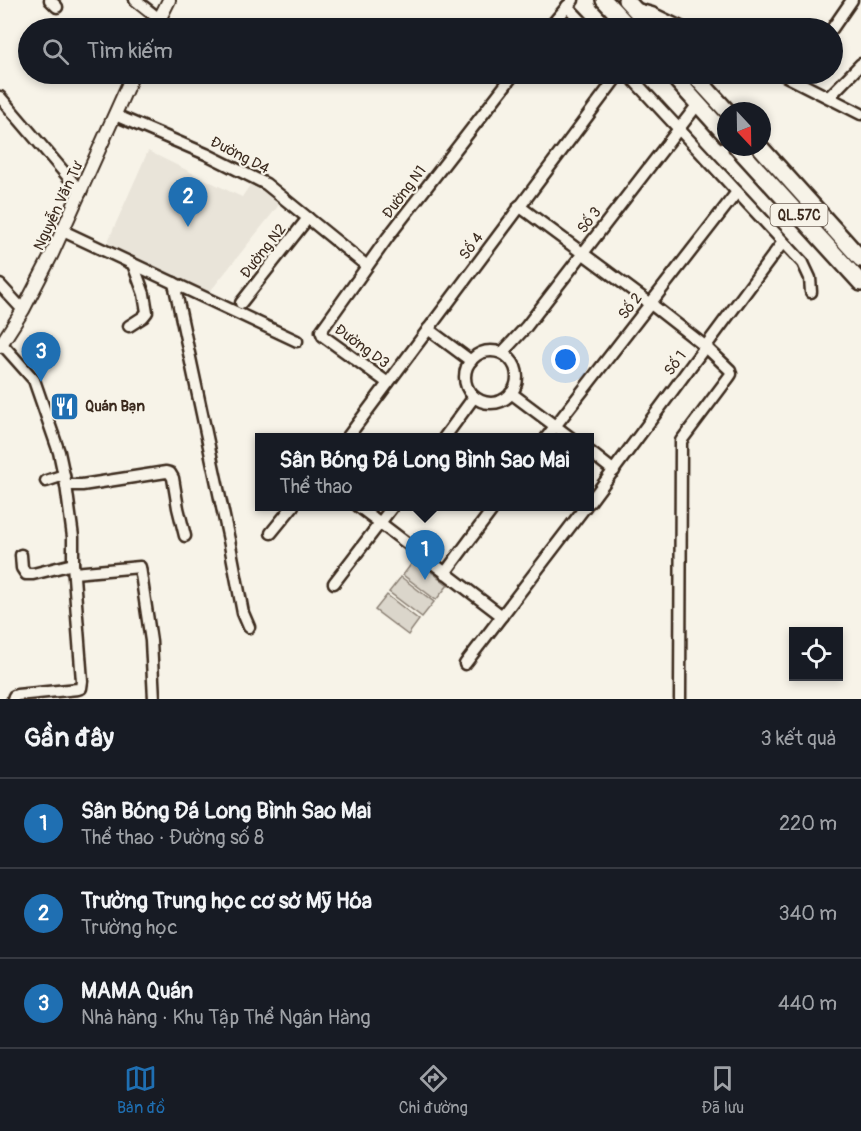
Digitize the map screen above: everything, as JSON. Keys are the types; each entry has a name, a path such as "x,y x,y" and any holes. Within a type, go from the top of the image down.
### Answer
{"highway":[{"path":"604,0 621,18"},
{"path":"629,2 643,18"},
{"path":"680,84 717,125"},
{"path":"702,84 719,102"},
{"name":"QL.57C","path":"745,156 861,283"},
{"name":"QL.57C","path":"768,156 861,259"},
{"path":"794,209 806,198"}],"main road":[{"path":"160,18 169,0"},
{"name":"Nguyễn Văn Tư","path":"1,345 23,310 52,254 129,84"}],"street":[{"path":"135,0 152,18"},
{"path":"840,18 852,0"},
{"path":"629,2 664,18"},
{"path":"557,18 570,3 581,18"},
{"path":"843,83 861,64"},
{"name":"Đường N1","path":"321,331 416,200 506,84"},
{"name":"Số 4","path":"351,433 611,84"},
{"path":"637,84 803,263 810,278 812,292"},
{"path":"810,84 861,114"},
{"path":"829,97 842,84"},
{"path":"0,97 81,192"},
{"name":"Số 3","path":"502,353 526,327 699,104"},
{"name":"Đường D4","path":"115,115 206,154 266,184 368,266"},
{"name":"Số 2","path":"550,433 737,192"},
{"path":"519,206 651,304 728,367 731,374 681,441 680,699"},
{"name":"Đường N2","path":"242,303 308,218"},
{"path":"63,231 297,341"},
{"name":"Số 1","path":"594,497 783,242"},
{"path":"129,326 147,312 141,284 133,264"},
{"path":"174,283 243,613 249,627"},
{"path":"0,285 23,310"},
{"path":"428,329 471,361"},
{"name":"Đường D3","path":"321,331 323,336 388,383"},
{"path":"1,345 34,380 65,480 73,537 73,568 82,681 81,688 78,689 17,694 13,699"},
{"path":"491,351 502,353 515,367 516,385 505,399 489,403 481,401 470,392 465,373 471,361 480,353 491,351"},
{"path":"511,393 564,433"},
{"path":"448,433 474,397"},
{"path":"594,455 614,471"},
{"path":"46,481 96,483 166,472 173,478 184,536"},
{"path":"271,533 290,511"},
{"path":"363,511 502,616"},
{"path":"334,583 390,511"},
{"path":"445,573 492,511"},
{"path":"465,664 583,511"},
{"path":"21,555 22,568 26,574 73,568 140,567 151,641 154,699"}],"shaded area":[{"path":"148,151 242,197 250,185 264,192 279,205 208,294 105,248"},
{"path":"415,559 448,585 436,600 403,575"},
{"path":"401,577 434,602 422,617 389,592"},
{"path":"387,595 419,620 408,635 375,610"}],"place":[{"name":"Trường Trung học cơ sở Mỹ Hóa","path":"188,227"},
{"name":"MAMA Quán","path":"41,382"},
{"name":"Quán Bạn","path":"64,406"},
{"name":"Sân Bóng Đá Long Bình Sao Mai","path":"425,580"}]}
